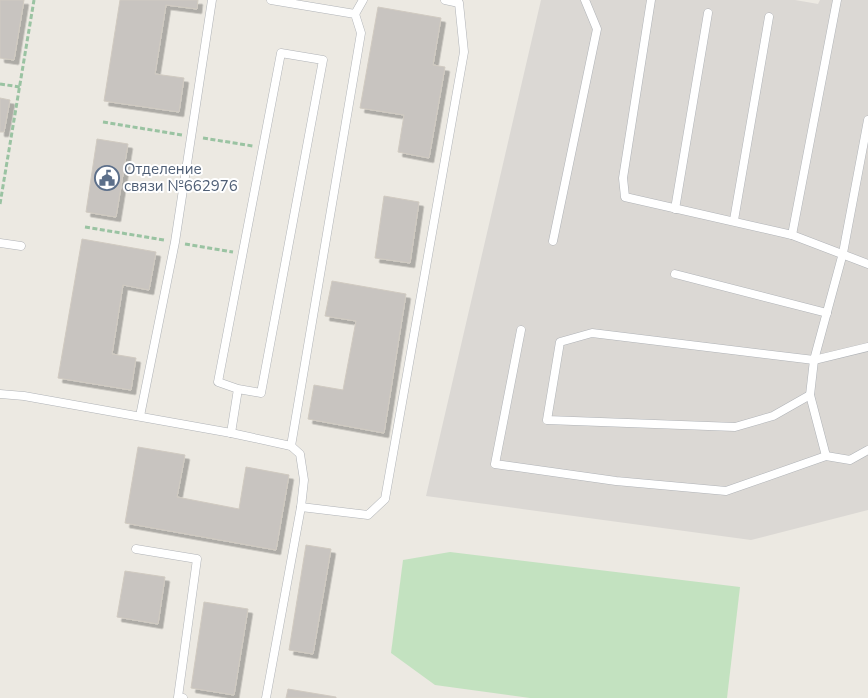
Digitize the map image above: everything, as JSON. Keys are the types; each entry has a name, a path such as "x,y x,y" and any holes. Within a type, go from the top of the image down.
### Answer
{"lane":[{"path":"140,416 175,242 212,0"},
{"path":"271,0 355,14"},
{"path":"291,446 361,33 355,14 363,0"},
{"path":"301,507 368,515 385,499 464,52 459,3 445,0"},
{"path":"553,241 598,29 585,0"},
{"path":"650,0 623,178 625,197 734,220 792,235 868,264"},
{"path":"792,235 837,0"},
{"path":"676,209 708,13"},
{"path":"734,220 770,17"},
{"path":"281,53 323,60 261,393 238,389 218,382 281,53"},
{"path":"826,456 810,395 814,360 843,253 868,120"},
{"path":"0,243 20,246"},
{"path":"674,274 827,313"},
{"path":"521,330 495,464 616,481 726,491 826,456 850,460 868,450"},
{"path":"810,395 773,416 735,427 547,420 560,342 592,333 814,360 868,347"},
{"path":"231,433 238,389"},
{"path":"0,394 24,396 231,433 291,446 300,454 304,480 301,507 266,698"},
{"path":"136,549 197,559 178,697 184,698"}],"path":[{"path":"0,204 34,0"},
{"path":"0,84 20,87"}],"shaded area":[{"path":"541,0 795,0 818,4 820,0 868,0 868,510 751,540 426,496"}],"green space":[{"path":"450,552 740,587 727,698 530,698 435,685 391,653 403,560"}],"building":[{"path":"0,0 24,0 14,60 0,58"},
{"path":"120,0 198,0 197,9 166,5 155,74 184,78 179,112 104,101"},
{"path":"378,7 441,18 433,65 445,67 429,158 398,152 404,115 360,108"},
{"path":"0,98 10,100 4,132 0,132"},
{"name":"Отделение связи №662976","path":"97,139 128,144 116,217 86,212"},
{"path":"384,196 419,202 410,263 375,258"},
{"path":"82,239 156,252 149,290 123,285 112,354 136,358 131,390 58,378"},
{"path":"332,281 406,294 384,433 308,419 314,385 343,390 356,321 325,316"},
{"path":"138,447 185,455 177,497 239,509 246,467 289,475 276,550 125,523"},
{"path":"306,545 331,549 313,654 289,650"},
{"path":"125,571 165,577 158,624 117,617"},
{"path":"204,602 248,609 234,695 191,688"},
{"path":"288,689 336,697 336,698 286,698"}],"place":[{"name":"Отделение связи №662976","path":"107,178"}]}
